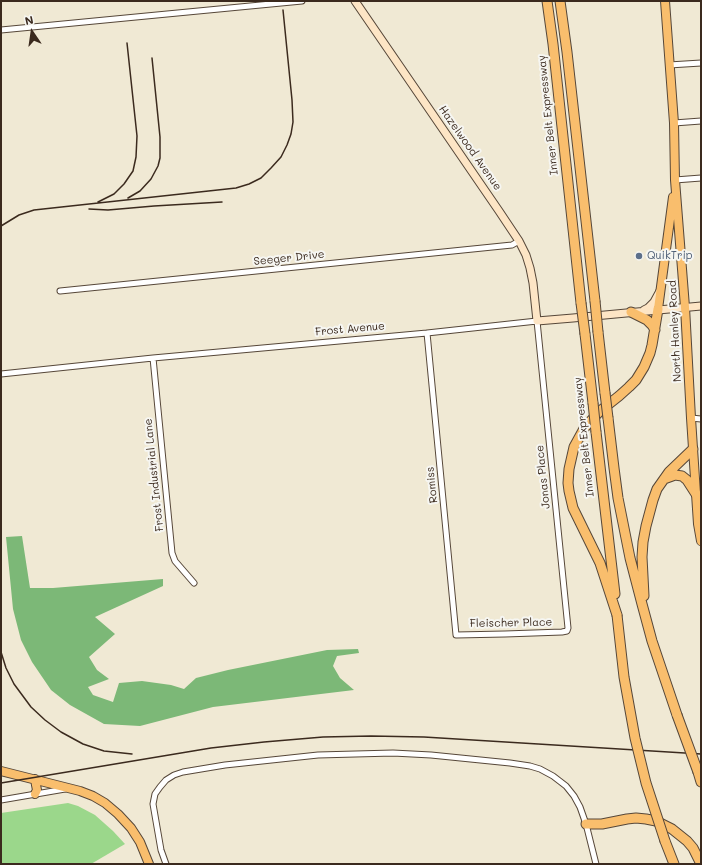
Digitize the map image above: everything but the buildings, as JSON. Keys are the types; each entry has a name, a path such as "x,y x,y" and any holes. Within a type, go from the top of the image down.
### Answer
{"highway":[{"name":"Inner Belt Expressway","path":"547,1 554,51 581,303 625,684 635,738 648,790 674,864"},
{"path":"560,1 569,66 614,468 624,528 645,616 701,782"},
{"path":"617,616 600,563 570,499 568,484 569,469 574,446 585,427 600,410 630,387 640,374 650,353 658,309"},
{"path":"631,312 647,320 655,330"},
{"path":"645,616 642,571 643,542 653,500 664,479 676,464 693,449"},
{"path":"664,479 675,475 682,476 687,480 696,494"},
{"path":"586,824 625,814 651,815 669,822 680,829 690,838 701,853"},
{"path":"586,824 602,824 636,818 656,821 672,829 687,841 701,864"}],"main road":[{"name":"North Hanley Road","path":"665,1 674,122 676,180 693,449 698,524 701,541"},
{"path":"658,309 676,180"},
{"path":"1,771 70,788 93,796 118,814 131,828 144,851 149,864"},
{"path":"34,779 36,785 35,794"}],"street":[{"path":"1,30 302,1"},
{"name":"Hazelwood Avenue","path":"355,1 519,241 526,255 530,268 537,321"},
{"path":"669,65 701,63"},
{"path":"674,122 701,121"},
{"path":"676,180 701,178"},
{"name":"Seeger Drive","path":"60,291 512,245 519,241"},
{"path":"642,311 654,302 661,289"},
{"name":"Frost Avenue","path":"1,374 153,358 701,306"},
{"name":"Jonas Place","path":"537,321 568,628 567,631"},
{"name":"Romiss","path":"427,333 456,634"},
{"name":"Frost Industrial Lane","path":"153,358 172,553 175,561 194,583"},
{"path":"691,418 701,419"},
{"name":"Fleischer Place","path":"456,634 505,634 567,631"},
{"path":"166,864 161,850 153,804 155,794 160,786 174,775 183,772 225,765 318,755 393,753 431,755 530,766 540,769 566,786 574,796 586,824 596,864"},
{"path":"1,800 70,788"}],"green space":[{"path":"22,536 30,588 53,588 163,579 163,586 95,617 115,634 89,657 97,670 109,679 88,687 93,695 113,702 119,683 142,681 171,685 184,689 196,678 228,670 327,650 358,649 359,653 337,656 333,666 340,678 354,690 213,707 140,726 104,724 70,705 51,690 32,662 21,640 13,609 6,537"},
{"path":"68,803 78,806 95,815 125,844 91,864 1,864 1,813"}],"railway":[{"path":"1,226 19,215 34,210 236,188 261,178 281,157 291,134 293,122 283,10"},
{"path":"98,202 114,194 124,184 133,171 136,157 137,136 127,43"},
{"path":"128,198 140,191 151,179 158,166 160,158 160,137 152,58"},
{"path":"89,209 108,210 222,202"},
{"path":"1,652 6,668 14,684 31,707 45,720 61,732 83,744 104,751 132,754"},
{"path":"1,783 211,748 323,737 424,737 701,754"}],"place":[{"name":"QuikTrip","path":"639,256"}]}
